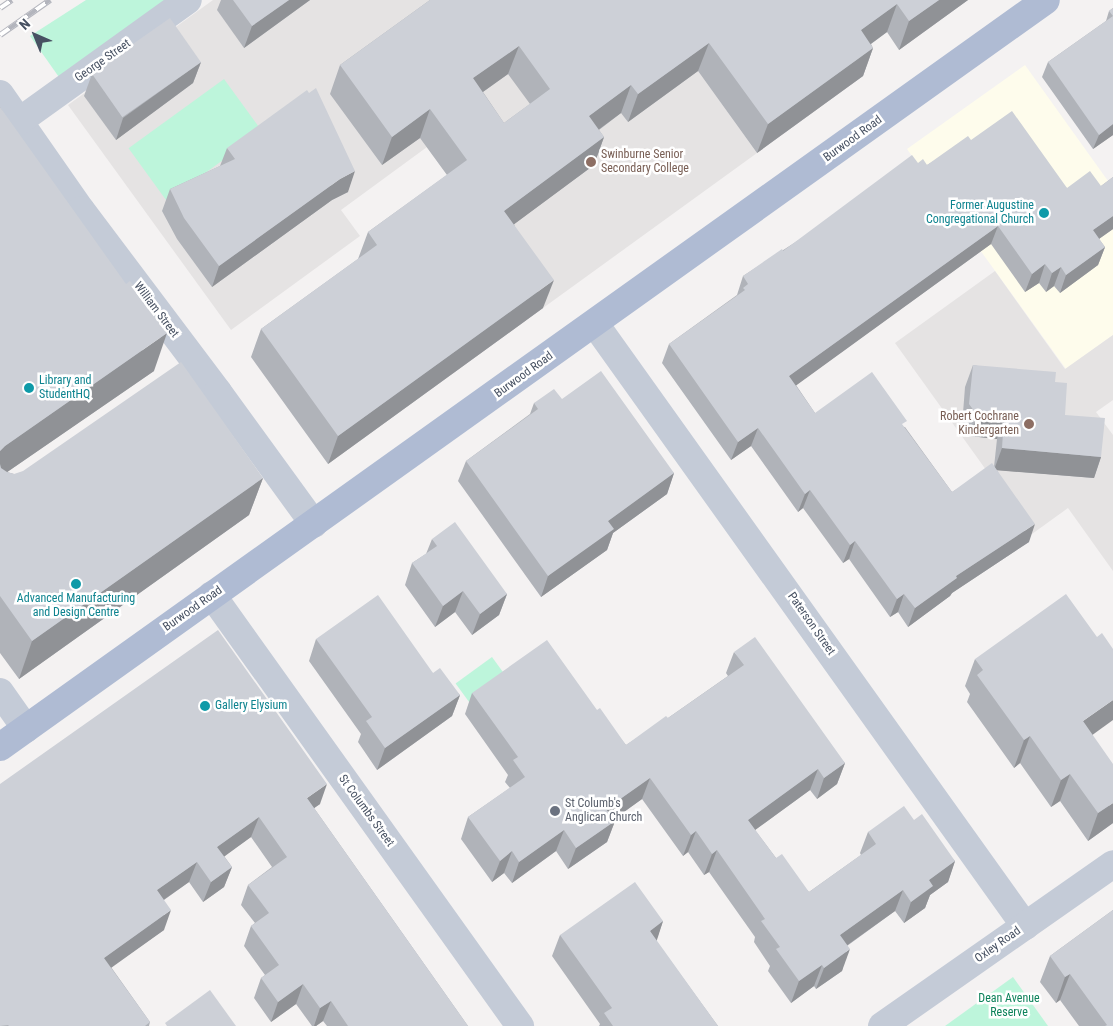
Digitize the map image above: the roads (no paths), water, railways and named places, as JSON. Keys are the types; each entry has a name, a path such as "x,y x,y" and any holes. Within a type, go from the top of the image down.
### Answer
{"main road":[{"name":"Burwood Road","path":"0,747 596,324 1046,0"}],"street":[{"name":"George Street","path":"18,122 188,0"},
{"name":"William Street","path":"0,94 18,122 314,524"},
{"name":"Paterson Street","path":"596,324 1025,926"},
{"path":"172,377 194,362"},
{"name":"St Columbs Street","path":"212,595 520,1026"},
{"path":"0,692 26,729"},
{"name":"Oxley Road","path":"882,1026 1113,864"}],"railway":[{"path":"0,8 12,0"},
{"path":"0,35 50,0"}],"place":[{"name":"Swinburne Senior Secondary College","path":"591,162"},
{"name":"Former Augustine Congregational Church","path":"1044,213"},
{"name":"Library and StudentHQ","path":"29,388"},
{"name":"Robert Cochrane Kindergarten","path":"1029,424"},
{"name":"Advanced Manufacturing and Design Centre","path":"76,584"},
{"name":"Gallery Elysium","path":"205,706"},
{"name":"St Columb's Anglican Church","path":"555,811"}],"park label":[{"name":"Dean Avenue Reserve","path":"1009,1006"}]}
